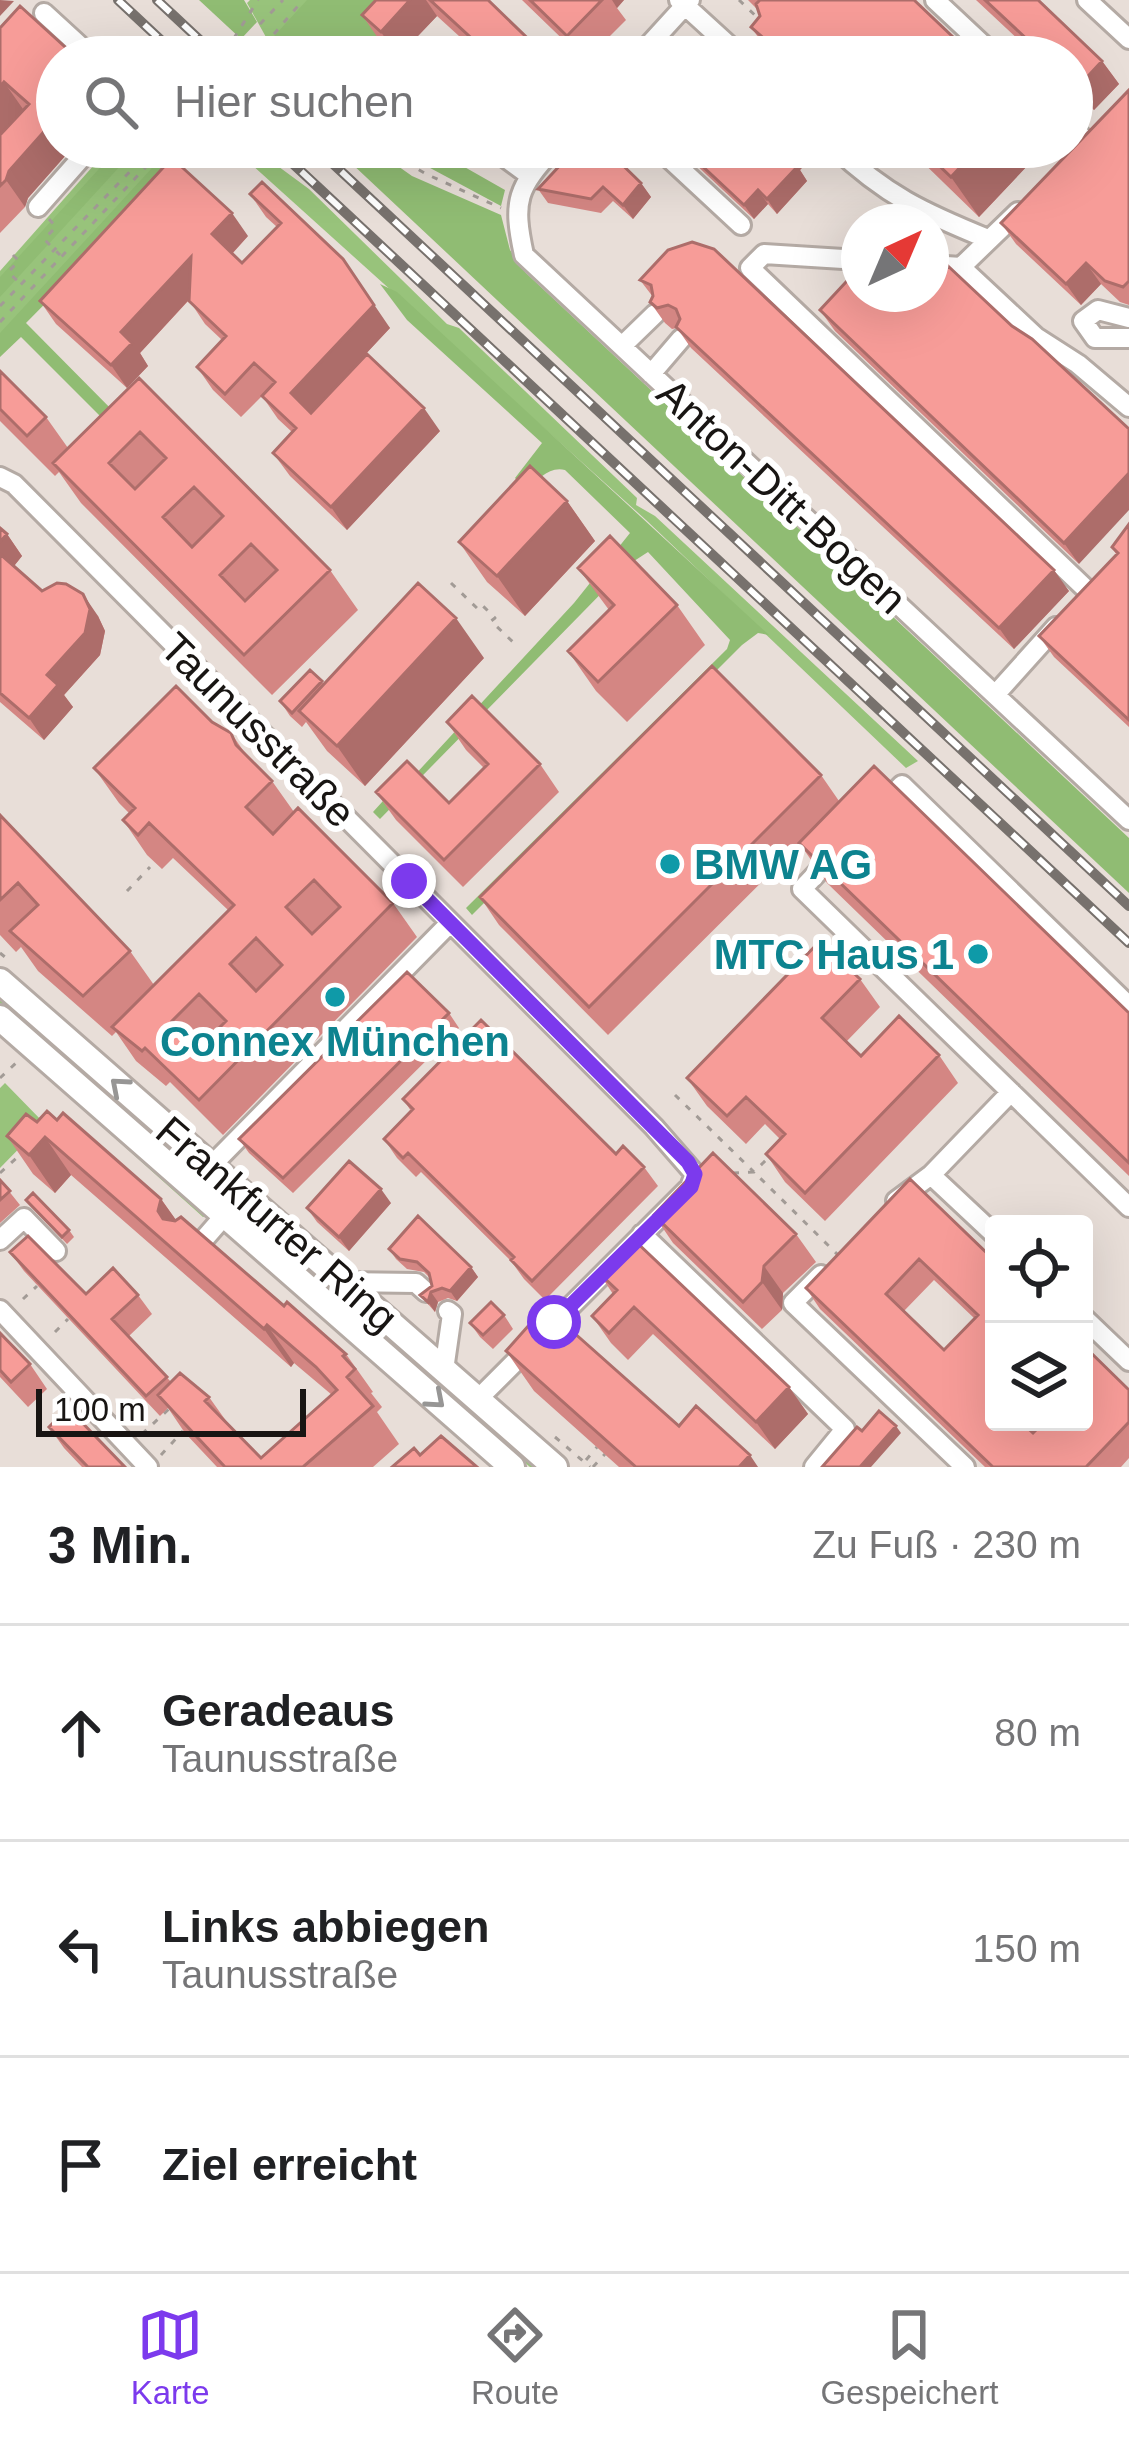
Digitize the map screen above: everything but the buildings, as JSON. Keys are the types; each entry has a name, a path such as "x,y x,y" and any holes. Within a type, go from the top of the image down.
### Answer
{"main road":[{"name":"Frankfurter Ring","path":"0,981 555,1467"},
{"name":"Frankfurter Ring","path":"0,1018 512,1467"}],"street":[{"path":"935,0 974,36"},
{"path":"1087,0 1129,39"},
{"path":"656,36 685,2 719,36"},
{"path":"44,13 69,36"},
{"path":"1093,145 1129,106"},
{"path":"42,212 76,168"},
{"path":"520,168 529,175 536,168"},
{"path":"680,168 741,225"},
{"path":"857,168 920,212 988,239"},
{"name":"Anton-Ditt-Bogen","path":"529,175 515,213 524,255 1129,820"},
{"path":"961,267 1040,192"},
{"path":"841,259 764,254 750,268 1095,583 995,695"},
{"path":"949,266 961,267 1036,338 1078,364 1129,407"},
{"path":"1129,318 1098,310 1083,320 1095,338 1129,338"},
{"path":"626,350 660,318"},
{"path":"651,374 681,339"},
{"name":"Taunusstraße","path":"0,477 14,484 695,1174 691,1187 478,1399"},
{"path":"869,819 902,785 1129,1006"},
{"path":"852,836 802,889 985,1081 1011,1092 1129,1207"},
{"path":"211,1166 450,922"},
{"path":"883,1214 912,1185 931,1174 1011,1092"},
{"path":"931,1174 985,1225"},
{"path":"198,1246 225,1215"},
{"path":"0,1240 24,1218 56,1251"},
{"path":"642,1234 845,1429 814,1467"},
{"path":"839,1256 793,1303 965,1467"},
{"path":"342,1282 416,1283 426,1292"},
{"path":"0,1310 149,1467"},
{"path":"444,1370 452,1314 448,1311"},
{"path":"1089,1323 1129,1361"}],"path":[{"path":"235,36 259,0"},
{"path":"260,24 283,0"},
{"path":"274,34 303,0"},
{"path":"739,0 764,24 766,36"},
{"path":"0,306 134,168"},
{"path":"0,322 145,168"},
{"path":"421,168 500,208"},
{"path":"42,212 56,227 44,239 62,256"},
{"path":"13,255 19,261 8,272 21,284"},
{"path":"451,583 479,610 483,606 495,617 491,621 515,644"},
{"path":"127,891 150,867"},
{"path":"0,1078 17,1061"},
{"path":"674,1095 839,1256"},
{"path":"0,1173 16,1156 34,1148"},
{"path":"734,1173 754,1172 769,1157"},
{"path":"23,1299 37,1286"},
{"path":"55,1332 68,1319"},
{"path":"128,1446 172,1407"},
{"path":"149,1467 194,1419"},
{"path":"584,1462 597,1448"},
{"path":"593,1467 604,1454"}],"green space":[{"path":"199,0 244,0 257,22 238,36"},
{"path":"307,0 414,0 381,36 274,36"},
{"path":"400,0 366,36 265,36 247,3"},
{"path":"91,168 175,168 0,349 0,271"},
{"path":"100,168 118,168 0,297 0,277"},
{"path":"152,168 179,168 26,323 123,421 114,430 21,337 0,357 0,333"},
{"path":"255,168 280,168 309,189 447,324 459,328 637,498 636,505 655,516 918,761 906,768 646,520"},
{"path":"356,168 401,168 501,215 510,250 526,273 1129,838 1129,893"},
{"path":"430,168 466,168 505,190 501,206"},
{"path":"380,284 397,292 769,635 758,633 742,645 472,915 466,908 727,649 730,640 648,552 631,563 380,819 373,812 392,791 399,792 574,603 630,533 565,470 549,472 526,490 515,478 542,443 407,320"},
{"path":"0,995 538,1467 530,1467 0,1003"},
{"path":"5,1083 44,1123 0,1168 0,1088"},
{"path":"86,1112 90,1112 206,1216 203,1217"}],"railway":[{"path":"118,0 157,36"},
{"path":"157,0 196,36"},
{"path":"298,168 1129,943"},
{"path":"338,168 1129,906"}],"place":[{"name":"BMW AG","path":"670,864"},
{"name":"MTC Haus 1","path":"978,954"},
{"name":"Connex München","path":"335,997"}],"route":[{"path":"409,881 695,1174 691,1187 554,1322"}]}
